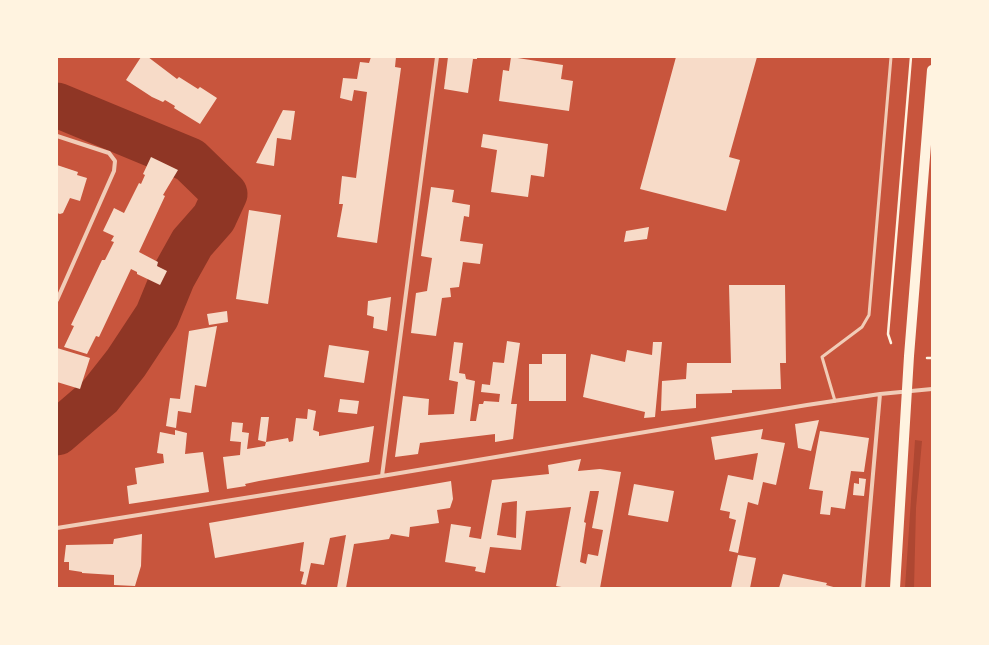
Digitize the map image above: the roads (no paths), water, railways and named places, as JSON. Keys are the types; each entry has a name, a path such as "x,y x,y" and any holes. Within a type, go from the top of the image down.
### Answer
{"main road":[{"path":"895,588 907,392 932,70"}],"street":[{"path":"382,476 437,57"},
{"path":"57,136 109,153 115,161 114,171 57,300"},
{"path":"57,528 835,401 880,394 932,390"},
{"path":"863,588 880,394"}],"lane":[{"path":"835,401 822,357 862,327 870,315 891,57"}],"waterway":[{"path":"57,105 190,160 225,194 214,218 192,243 173,277 157,316 126,363 100,396 57,433"}]}
